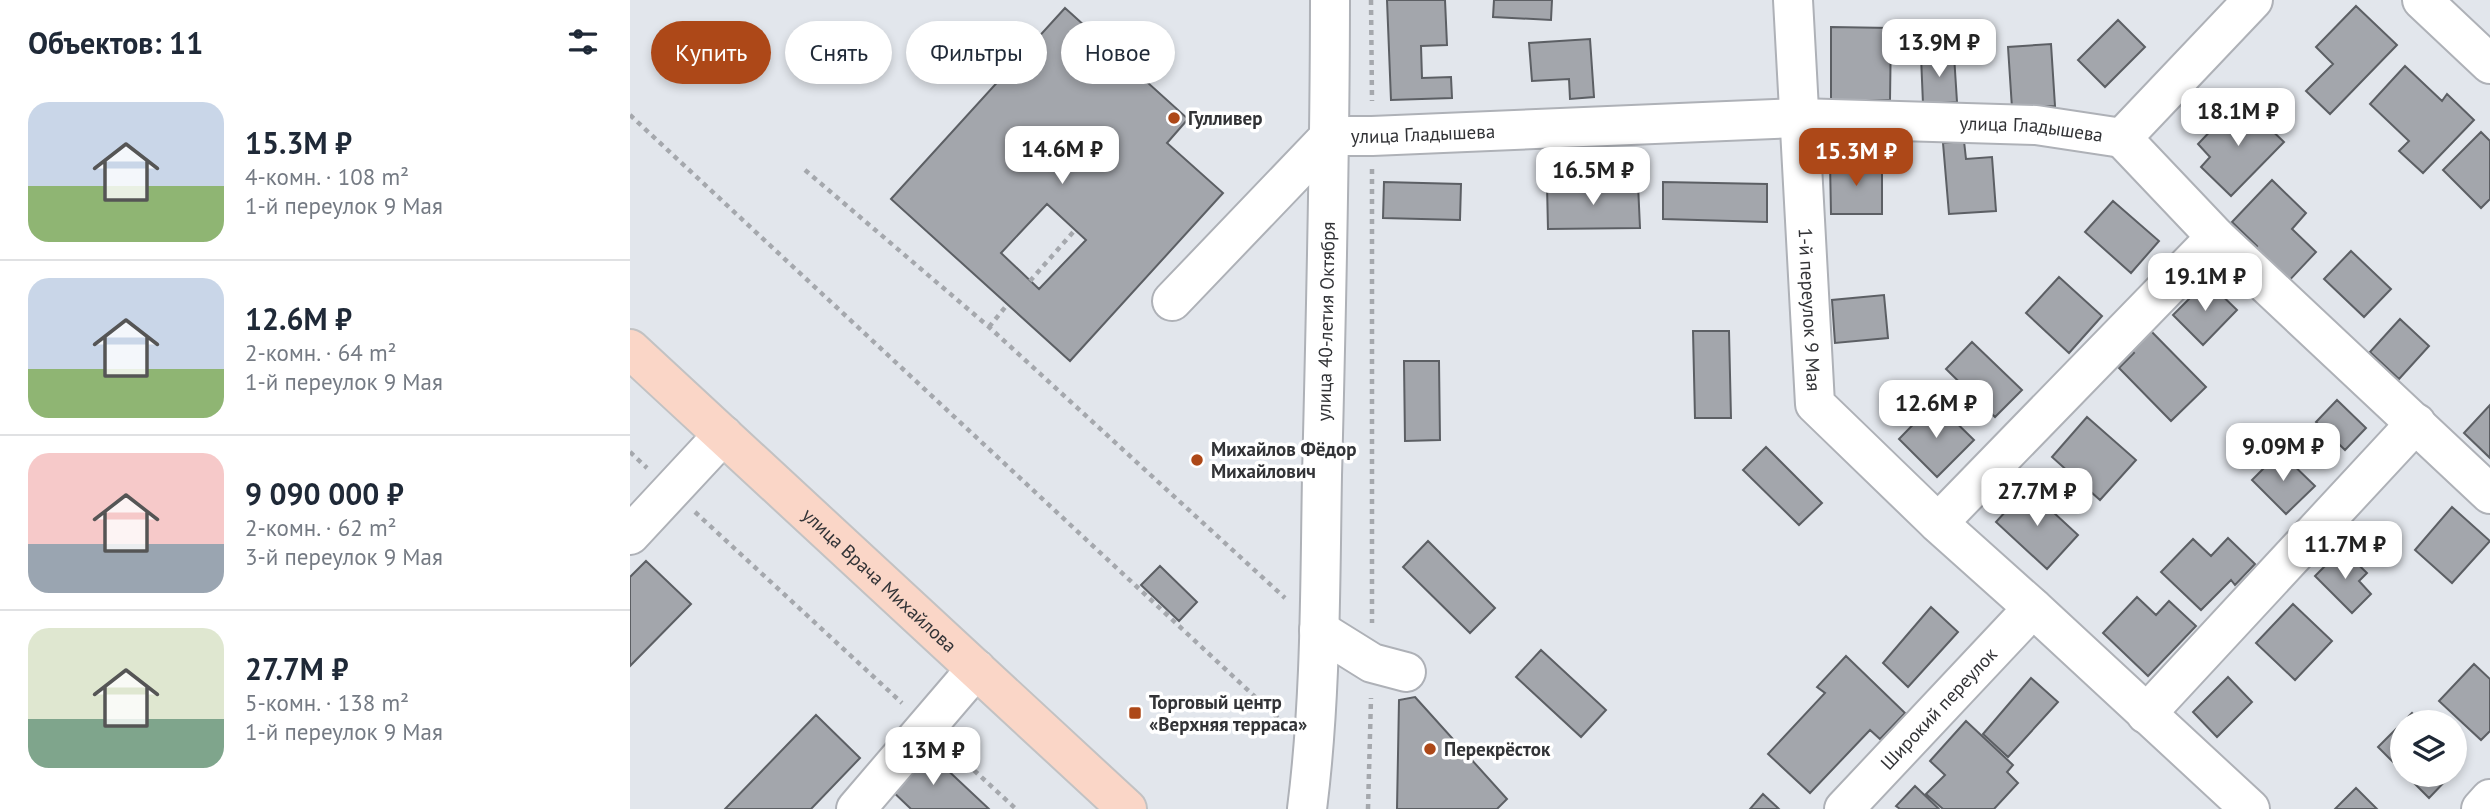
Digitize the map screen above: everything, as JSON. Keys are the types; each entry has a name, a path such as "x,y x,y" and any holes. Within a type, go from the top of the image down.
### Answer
{"main road":[{"name":"улица Врача Михайлова","path":"630,349 1128,809"}],"street":[{"name":"улица 40-летия Октября","path":"1307,809 1315,752 1319,630 1331,0"},
{"name":"1-й переулок 9 Мая","path":"1793,0 1815,404 1938,523 2250,809"},
{"name":"улица Гладышева","path":"1330,136 1798,118 2036,125 2122,138 2253,0"},
{"path":"2422,0 2490,64"},
{"path":"1172,301 1330,136"},
{"path":"2122,138 2216,237 2490,494"},
{"path":"1938,523 2216,237"},
{"path":"2146,714 2416,423"},
{"path":"630,536 723,435"},
{"name":"Широкий переулок","path":"1844,809 2033,608"},
{"path":"1319,630 1389,667"},
{"path":"856,809 976,669"},
{"path":"2481,809 2490,799"}],"path":[{"path":"1368,809 1389,667 1372,136 1371,0"},
{"path":"630,115 1315,752"},
{"path":"805,170 989,327 1319,630"},
{"path":"1030,281 1075,230"},
{"path":"989,327 1007,306"},
{"path":"630,452 1016,809"}],"building":[{"path":"1387,0 1445,0 1447,45 1421,46 1422,78 1451,77 1452,98 1391,100"},
{"path":"1494,0 1552,0 1551,20 1493,17"},
{"path":"2356,6 2397,45 2330,114 2306,91 2333,64 2316,47"},
{"path":"1065,8 1079,21 1061,21 1061,84 1149,84 1188,119 1167,143 1223,193 1070,361 891,199 996,84 1047,84 1047,28","holes":["1047,204 1086,240 1039,289 1001,253"]},
{"path":"2118,20 2145,47 2105,87 2078,60"},
{"path":"1831,27 1891,28 1890,100 1831,100"},
{"path":"1590,39 1594,97 1570,99 1569,79 1532,81 1529,43"},
{"path":"2051,44 2055,106 2012,108 2008,47"},
{"path":"1954,55 1957,102 1923,104 1921,56"},
{"path":"2405,66 2442,101 2447,94 2474,120 2423,173 2399,151 2409,141 2370,104"},
{"path":"2240,100 2284,142 2231,196 2201,167 2210,157 2198,144"},
{"path":"2481,132 2490,141 2490,199 2481,208 2443,170"},
{"path":"1964,141 1966,159 1992,157 1996,211 1949,214 1943,143"},
{"path":"1830,162 1882,162 1882,214 1831,214"},
{"path":"2272,180 2306,213 2292,229 2316,252 2284,286 2251,253 2257,246 2232,222"},
{"path":"1384,182 1461,184 1460,220 1383,218"},
{"path":"1663,182 1767,184 1767,222 1663,219"},
{"path":"1638,184 1640,228 1548,229 1547,185"},
{"path":"2113,201 2159,241 2131,273 2085,232"},
{"path":"2351,251 2391,289 2364,317 2324,279"},
{"path":"2059,277 2102,316 2069,353 2026,313"},
{"path":"2207,281 2237,310 2203,345 2173,315"},
{"path":"1884,295 1888,338 1835,343 1832,300"},
{"path":"2400,319 2429,346 2399,379 2370,352"},
{"path":"2146,326 2206,387 2171,421 2119,368 2134,353 2127,345"},
{"path":"1693,331 1729,331 1731,418 1695,418"},
{"path":"1972,342 2022,390 1995,417 1946,369"},
{"path":"1404,361 1439,361 1440,440 1405,441"},
{"path":"2337,400 2366,428 2345,450 2316,422"},
{"path":"1935,402 1974,440 1937,477 1899,439"},
{"path":"2490,405 2490,458 2464,433"},
{"path":"2087,417 2136,460 2100,500 2052,457"},
{"path":"1766,447 1822,503 1799,525 1743,470"},
{"path":"2280,452 2315,486 2286,514 2252,480"},
{"path":"2027,488 2078,535 2047,569 1996,522"},
{"path":"2452,507 2490,541 2452,583 2415,550"},
{"path":"2228,538 2255,564 2235,585 2231,580 2201,610 2161,572 2193,539 2211,556"},
{"path":"1428,541 1495,608 1470,633 1403,567"},
{"path":"2342,549 2367,573 2359,581 2371,594 2352,613 2315,576"},
{"path":"646,561 691,604 630,666 630,577"},
{"path":"1160,566 1197,602 1179,621 1141,585"},
{"path":"2137,597 2156,615 2169,601 2196,626 2148,676 2103,633"},
{"path":"2293,604 2332,641 2295,680 2256,643"},
{"path":"1931,607 1958,632 1908,687 1883,663"},
{"path":"1541,650 1606,710 1581,737 1516,677"},
{"path":"1846,656 1905,713 1880,739 1870,730 1810,793 1768,754 1825,693 1817,687"},
{"path":"2474,664 2490,679 2490,731 2481,740 2467,727 2467,710 2449,710 2439,701"},
{"path":"2228,677 2252,702 2217,737 2193,712"},
{"path":"2031,678 2058,702 2008,757 1983,734"},
{"name":"Перекрёсток","path":"1415,697 1507,799 1497,809 1397,809 1399,700"},
{"path":"816,715 860,758 811,809 725,809"},
{"path":"1966,721 2013,765 2007,772 2018,783 1994,809 1943,809 1926,794 1945,775 1930,761"},
{"path":"2390,735 2390,759 2378,747"},
{"path":"924,748 989,809 911,809 888,787"},
{"path":"1915,786 1939,809 1900,809 1896,806"},
{"path":"2418,787 2440,787 2429,798"},
{"path":"2356,788 2377,809 2335,809"},
{"path":"1763,794 1779,809 1750,809"}],"place":[{"name":"Гулливер","path":"1174,118"},
{"name":"Михайлов Фёдор Михайлович","path":"1197,460"},
{"name":"Торговый центр «Верхняя терраса»","path":"1135,713"},
{"name":"Перекрёсток","path":"1430,749"}]}
